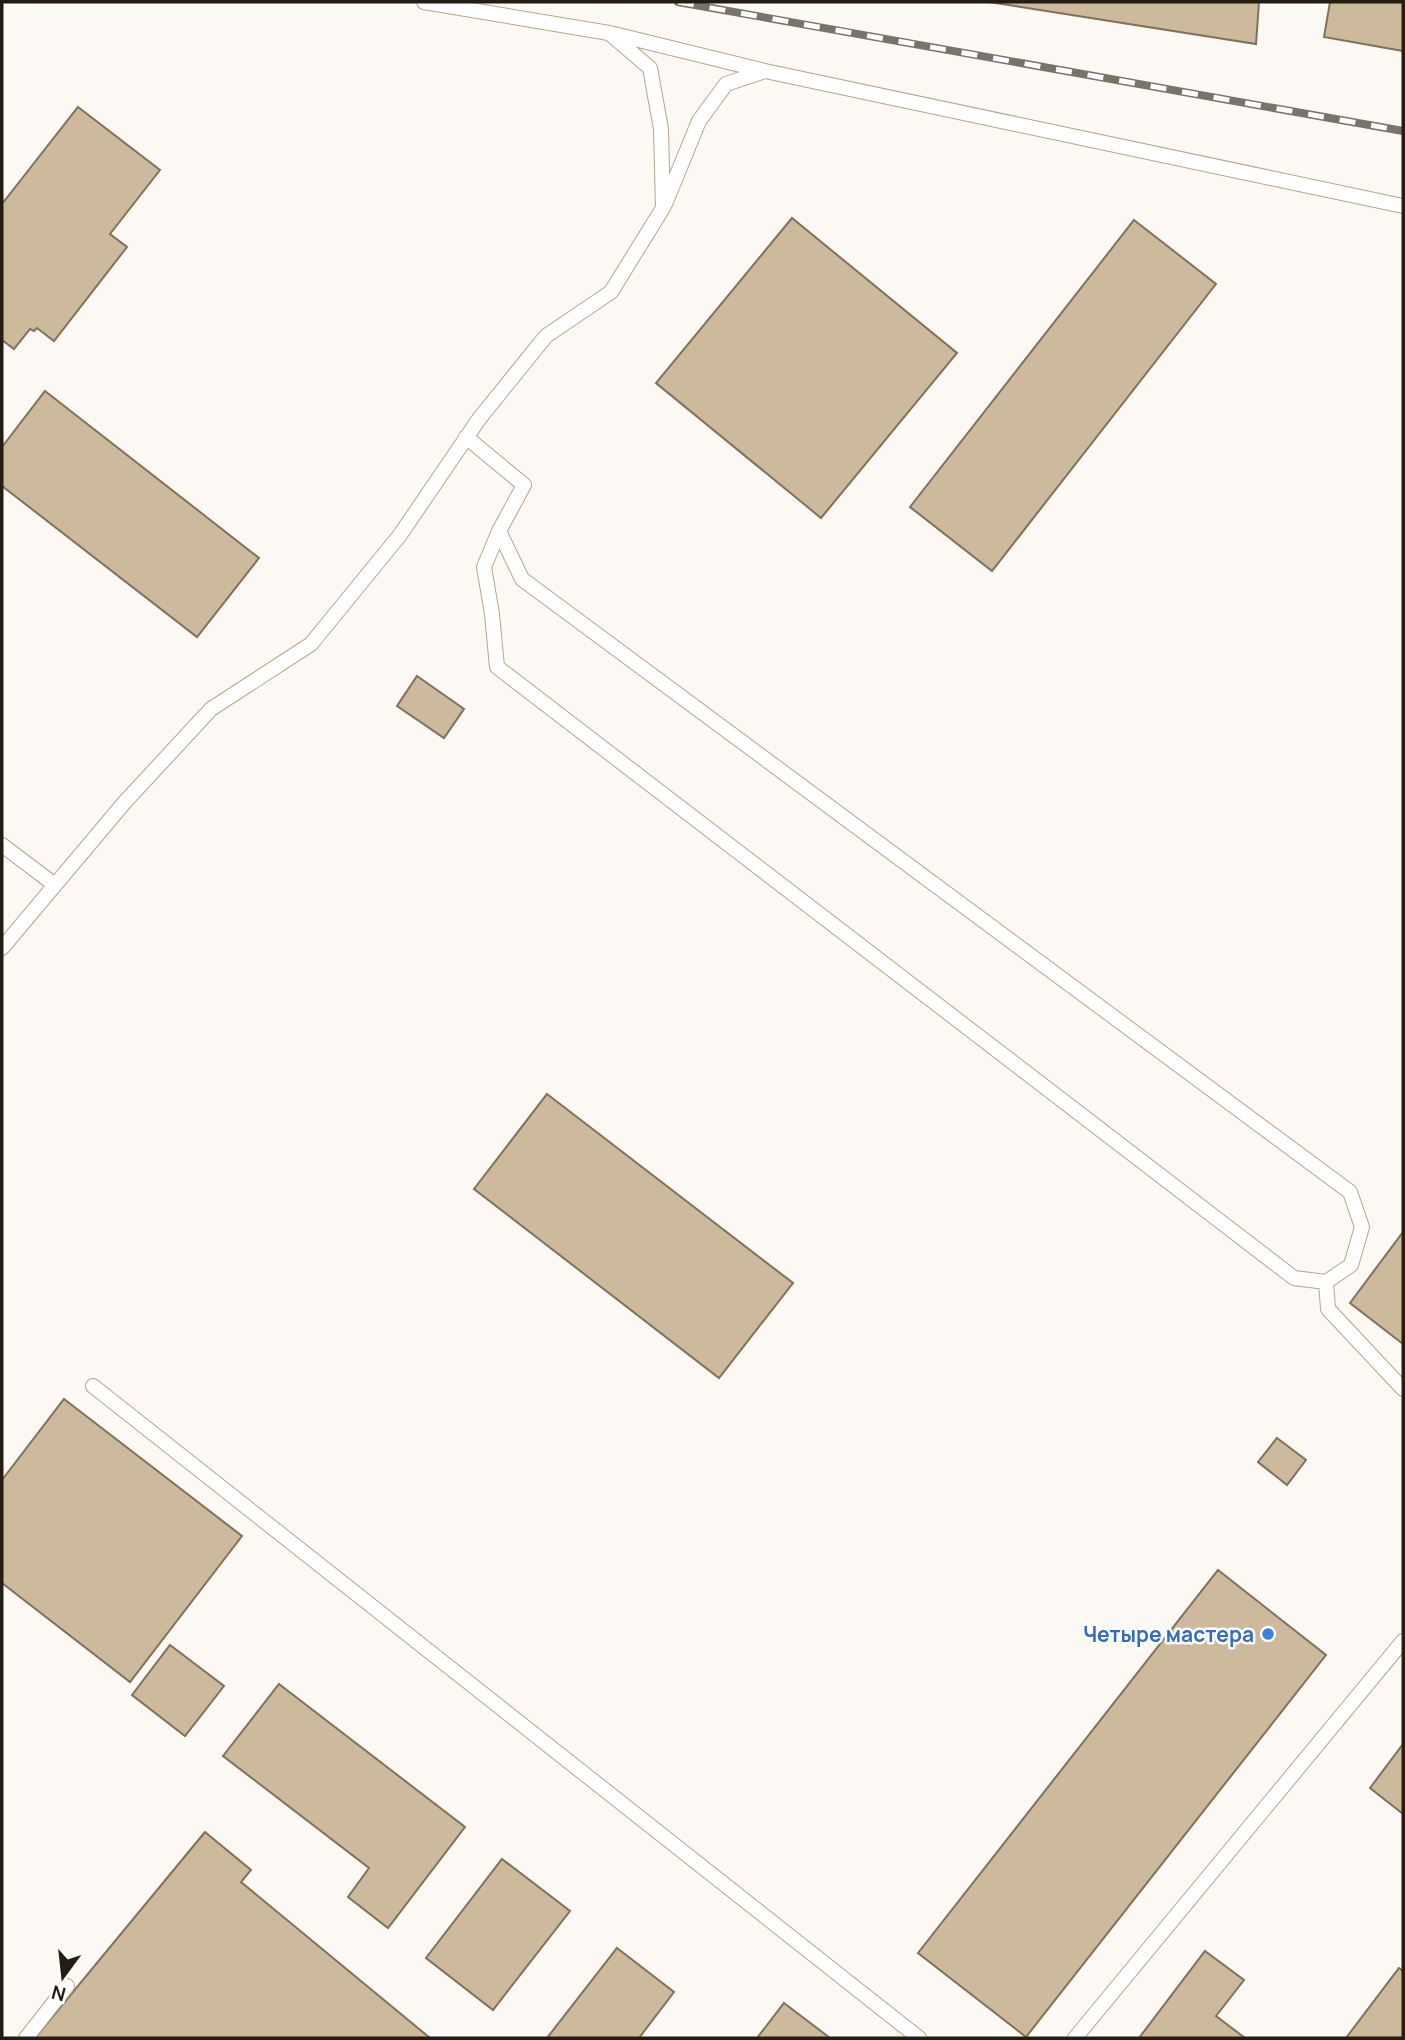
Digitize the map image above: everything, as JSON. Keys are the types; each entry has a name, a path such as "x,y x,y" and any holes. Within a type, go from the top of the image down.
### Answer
{"lane":[{"path":"424,2 609,33 765,71 1403,206"},
{"path":"609,33 650,68 661,129 663,208"},
{"path":"2,948 124,803 211,709 312,644 400,535 466,437 546,336 611,292 663,208 699,121 726,85 765,71"},
{"path":"466,437 524,485 499,531 484,567 497,667 1294,1278 1326,1282 1352,1265 1362,1227 1350,1192 522,579 499,531"},
{"path":"2,845 55,885"},
{"path":"1326,1282 1328,1309 1403,1389"},
{"path":"93,1385 919,2038"},
{"path":"1076,2038 1403,1642"},
{"path":"26,2038 67,1986"}],"building":[{"path":"989,2 1259,2 1256,44"},
{"path":"1330,2 1403,2 1403,51 1324,37"},
{"path":"78,107 160,170 110,234 127,247 54,341 37,328 34,331 30,329 14,349 2,340 2,204"},
{"path":"792,218 957,353 821,518 656,383"},
{"path":"1134,220 1216,284 992,571 910,507"},
{"path":"45,391 259,558 197,637 2,486 2,447"},
{"path":"417,676 464,709 444,738 397,706"},
{"path":"547,1094 793,1283 719,1378 474,1189"},
{"path":"1403,1232 1403,1344 1350,1303"},
{"path":"64,1399 242,1536 130,1682 2,1583 2,1480"},
{"path":"1277,1438 1306,1460 1287,1485 1258,1462"},
{"path":"1218,1570 1326,1655 1026,2037 918,1953"},
{"path":"170,1645 224,1686 185,1736 132,1695"},
{"path":"279,1684 465,1827 388,1928 348,1897 369,1868 223,1756"},
{"path":"1403,1744 1403,1814 1370,1788"},
{"path":"205,1832 251,1870 241,1882 430,2038 35,2038"},
{"path":"502,1859 570,1911 493,2010 426,1958"},
{"path":"617,1948 674,1992 639,2038 547,2038"},
{"path":"1205,1951 1244,1980 1216,2016 1245,2038 1139,2038"},
{"path":"1399,1968 1403,1971 1403,2038 1346,2038"},
{"path":"784,2003 830,2038 757,2038"}],"railway":[{"path":"678,2 1403,131"}],"place":[{"name":"Четыре мастера","path":"1268,1634"}]}
